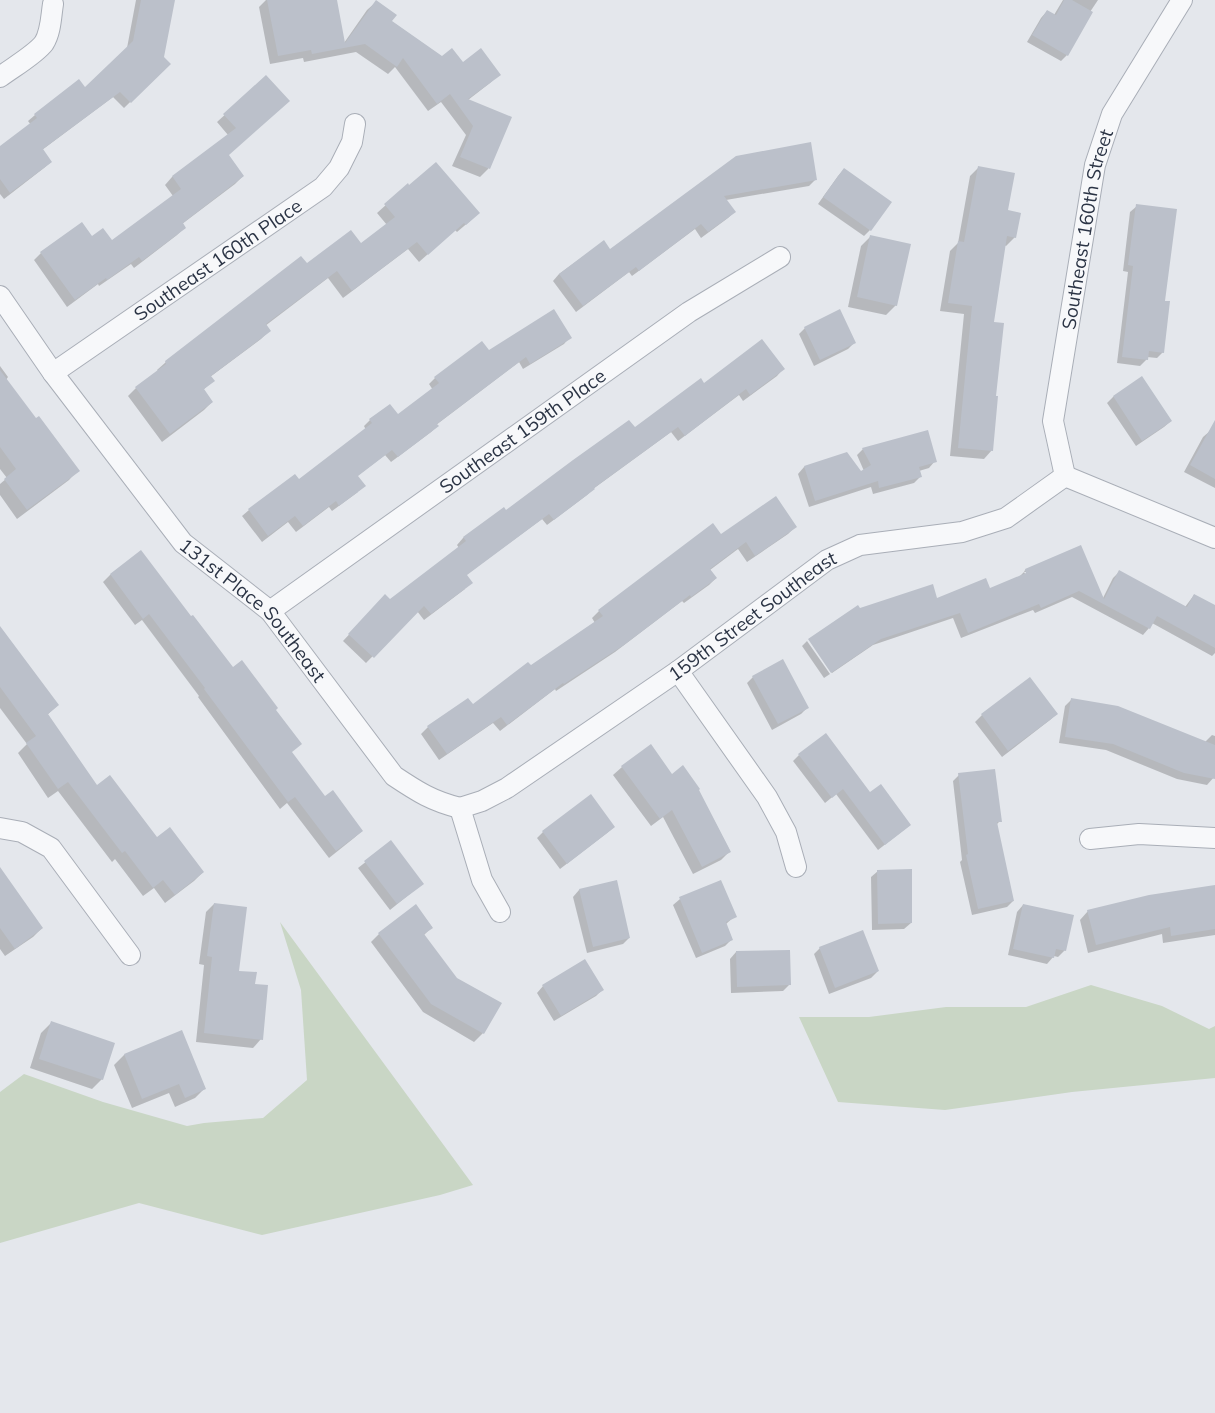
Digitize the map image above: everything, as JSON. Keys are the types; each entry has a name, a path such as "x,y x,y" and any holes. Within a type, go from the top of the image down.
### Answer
{"street":[{"name":"Southeast 160th Street","path":"1065,476 1053,421 1095,165 1112,114 1182,0"},
{"path":"0,77 34,52 44,42 50,25 53,4"},
{"name":"Southeast 160th Place","path":"53,374 323,187 339,168 352,142 355,124"},
{"name":"Southeast 159th Place","path":"270,611 689,312 780,256"},
{"name":"131st Place Southeast","path":"0,296 53,374 183,543 270,611 394,776 420,794 444,804 460,808"},
{"path":"1065,476 1215,538"},
{"name":"159th Street Southeast","path":"460,808 482,801 507,788 678,671 827,560 860,545 962,532 1006,518 1065,476"},
{"path":"678,671 767,797 786,832 796,867"},
{"path":"460,808 482,880 500,912"},
{"path":"0,828 22,832 52,848 130,955"},
{"path":"1090,839 1139,834 1215,838"}],"green space":[{"path":"280,922 473,1185 440,1195 262,1235 139,1203 0,1243 0,1092 24,1074 103,1102 187,1126 263,1118 307,1080 301,990"},
{"path":"1091,985 1162,1006 1209,1029 1215,1026 1215,1078 1072,1092 945,1110 838,1102 799,1017 869,1017 946,1007 1026,1007"}],"building":[{"path":"141,0 175,0 164,57 171,64 131,103 120,92 43,149 52,162 10,193 0,179 0,146 37,118 34,114 79,79 85,87 133,41"},
{"path":"267,0 337,0 345,43 376,0 397,15 392,21 442,56 452,48 463,62 481,48 501,75 468,99 512,117 490,169 460,157 473,126 450,94 437,104 403,58 397,67 365,44 312,54 311,50 278,56"},
{"path":"1064,0 1072,0 1093,12 1068,56 1032,35 1047,10 1056,15"},
{"path":"266,75 290,101 229,155 244,176 183,223 186,228 142,261 139,257 75,300 40,252 82,222 92,236 103,228 112,240 181,189 172,176 236,128 223,114"},
{"path":"811,142 817,180 724,196 736,212 708,232 701,224 639,271 636,267 583,306 559,274 604,240 610,249 736,156"},
{"path":"436,162 480,213 466,225 464,223 428,255 417,242 352,291 337,271 266,324 271,331 211,376 215,381 204,389 213,402 170,434 135,387 166,364 165,361 301,256 307,263 351,230 361,243 395,217 384,204"},
{"path":"978,166 1015,173 1008,210 1021,213 1016,238 1007,236 994,322 1004,323 996,396 998,396 993,451 958,448 972,306 948,303 958,241 964,242"},
{"path":"844,168 892,202 871,231 823,197"},
{"path":"1136,204 1177,209 1165,301 1170,301 1164,353 1149,351 1148,360 1122,357 1133,266 1128,265"},
{"path":"870,235 911,244 897,306 857,297"},
{"path":"554,309 572,338 530,364 526,357 437,424 439,426 398,457 392,450 358,476 366,486 339,506 336,501 303,526 295,516 268,536 248,509 295,474 299,479 372,423 369,419 390,404 398,414 439,383 434,377 482,341 489,350"},
{"path":"840,309 856,343 820,360 804,327"},
{"path":"762,339 785,369 750,395 746,389 685,436 678,427 594,488 554,520 549,514 467,575 473,583 431,614 424,606 374,658 348,634 385,594 390,599 466,541 463,537 504,507 506,510 629,420 635,427 701,378 704,383"},
{"path":"0,370 36,418 39,416 80,471 27,510 4,479 16,469 0,447"},
{"path":"1142,376 1172,421 1142,441 1113,396"},
{"path":"1215,420 1215,479 1190,465"},
{"path":"928,430 937,462 919,467 922,477 879,488 878,481 815,501 804,466 847,452 861,471 871,465 862,448"},
{"path":"776,496 797,527 755,556 746,542 710,569 717,578 691,597 690,595 624,645 563,683 507,725 501,717 447,754 427,726 468,698 473,704 528,662 531,665 603,616 598,610 713,523 721,534"},
{"path":"1081,545 1104,599 1119,570 1187,607 1194,594 1215,605 1215,648 1157,616 1150,629 1079,591 1041,608 1039,604 968,633 960,613 881,639 831,673 808,639 858,605 860,608 933,584 937,598 986,578 990,588 1026,573 1025,569"},
{"path":"141,550 233,667 242,660 302,744 292,752 325,796 333,790 363,831 336,851 295,797 288,802 149,614 143,619 110,574"},
{"path":"0,626 59,705 48,714 97,785 110,775 157,837 170,827 204,872 175,895 163,880 153,888 125,851 122,853 68,782 58,789 26,743 36,736 0,687"},
{"path":"783,659 809,708 778,724 752,676"},
{"path":"1030,677 1058,714 1008,751 981,714"},
{"path":"1071,698 1118,706 1215,745 1215,779 1184,773 1113,744 1065,737"},
{"path":"826,733 870,792 881,784 911,825 885,845 843,789 832,798 798,754"},
{"path":"651,744 672,774 683,765 700,789 731,852 702,867 672,810 660,819 621,766"},
{"path":"995,769 1002,822 997,822 1014,901 978,909 966,855 968,854 958,773"},
{"path":"591,794 615,827 567,864 542,831"},
{"path":"391,840 424,884 397,904 364,861"},
{"path":"0,867 43,928 15,949 0,928"},
{"path":"912,869 912,923 878,924 877,870"},
{"path":"617,880 630,938 593,947 579,889"},
{"path":"721,880 737,917 726,922 733,940 702,953 679,897"},
{"path":"1215,885 1215,929 1171,936 1170,927 1096,945 1087,910 1149,895"},
{"path":"214,903 247,907 239,971 257,972 255,984 268,985 263,1040 204,1033 212,957 207,956"},
{"path":"416,904 433,928 424,934 457,978 502,1003 484,1034 431,1004 378,933"},
{"path":"1023,904 1074,915 1066,951 1056,949 1054,958 1013,949"},
{"path":"863,930 879,971 835,988 819,947"},
{"path":"790,950 791,985 737,987 736,951"},
{"path":"585,959 604,990 561,1016 542,985"},
{"path":"51,1021 115,1043 103,1080 39,1059"},
{"path":"182,1030 206,1089 185,1098 179,1084 142,1099 124,1054"}]}
